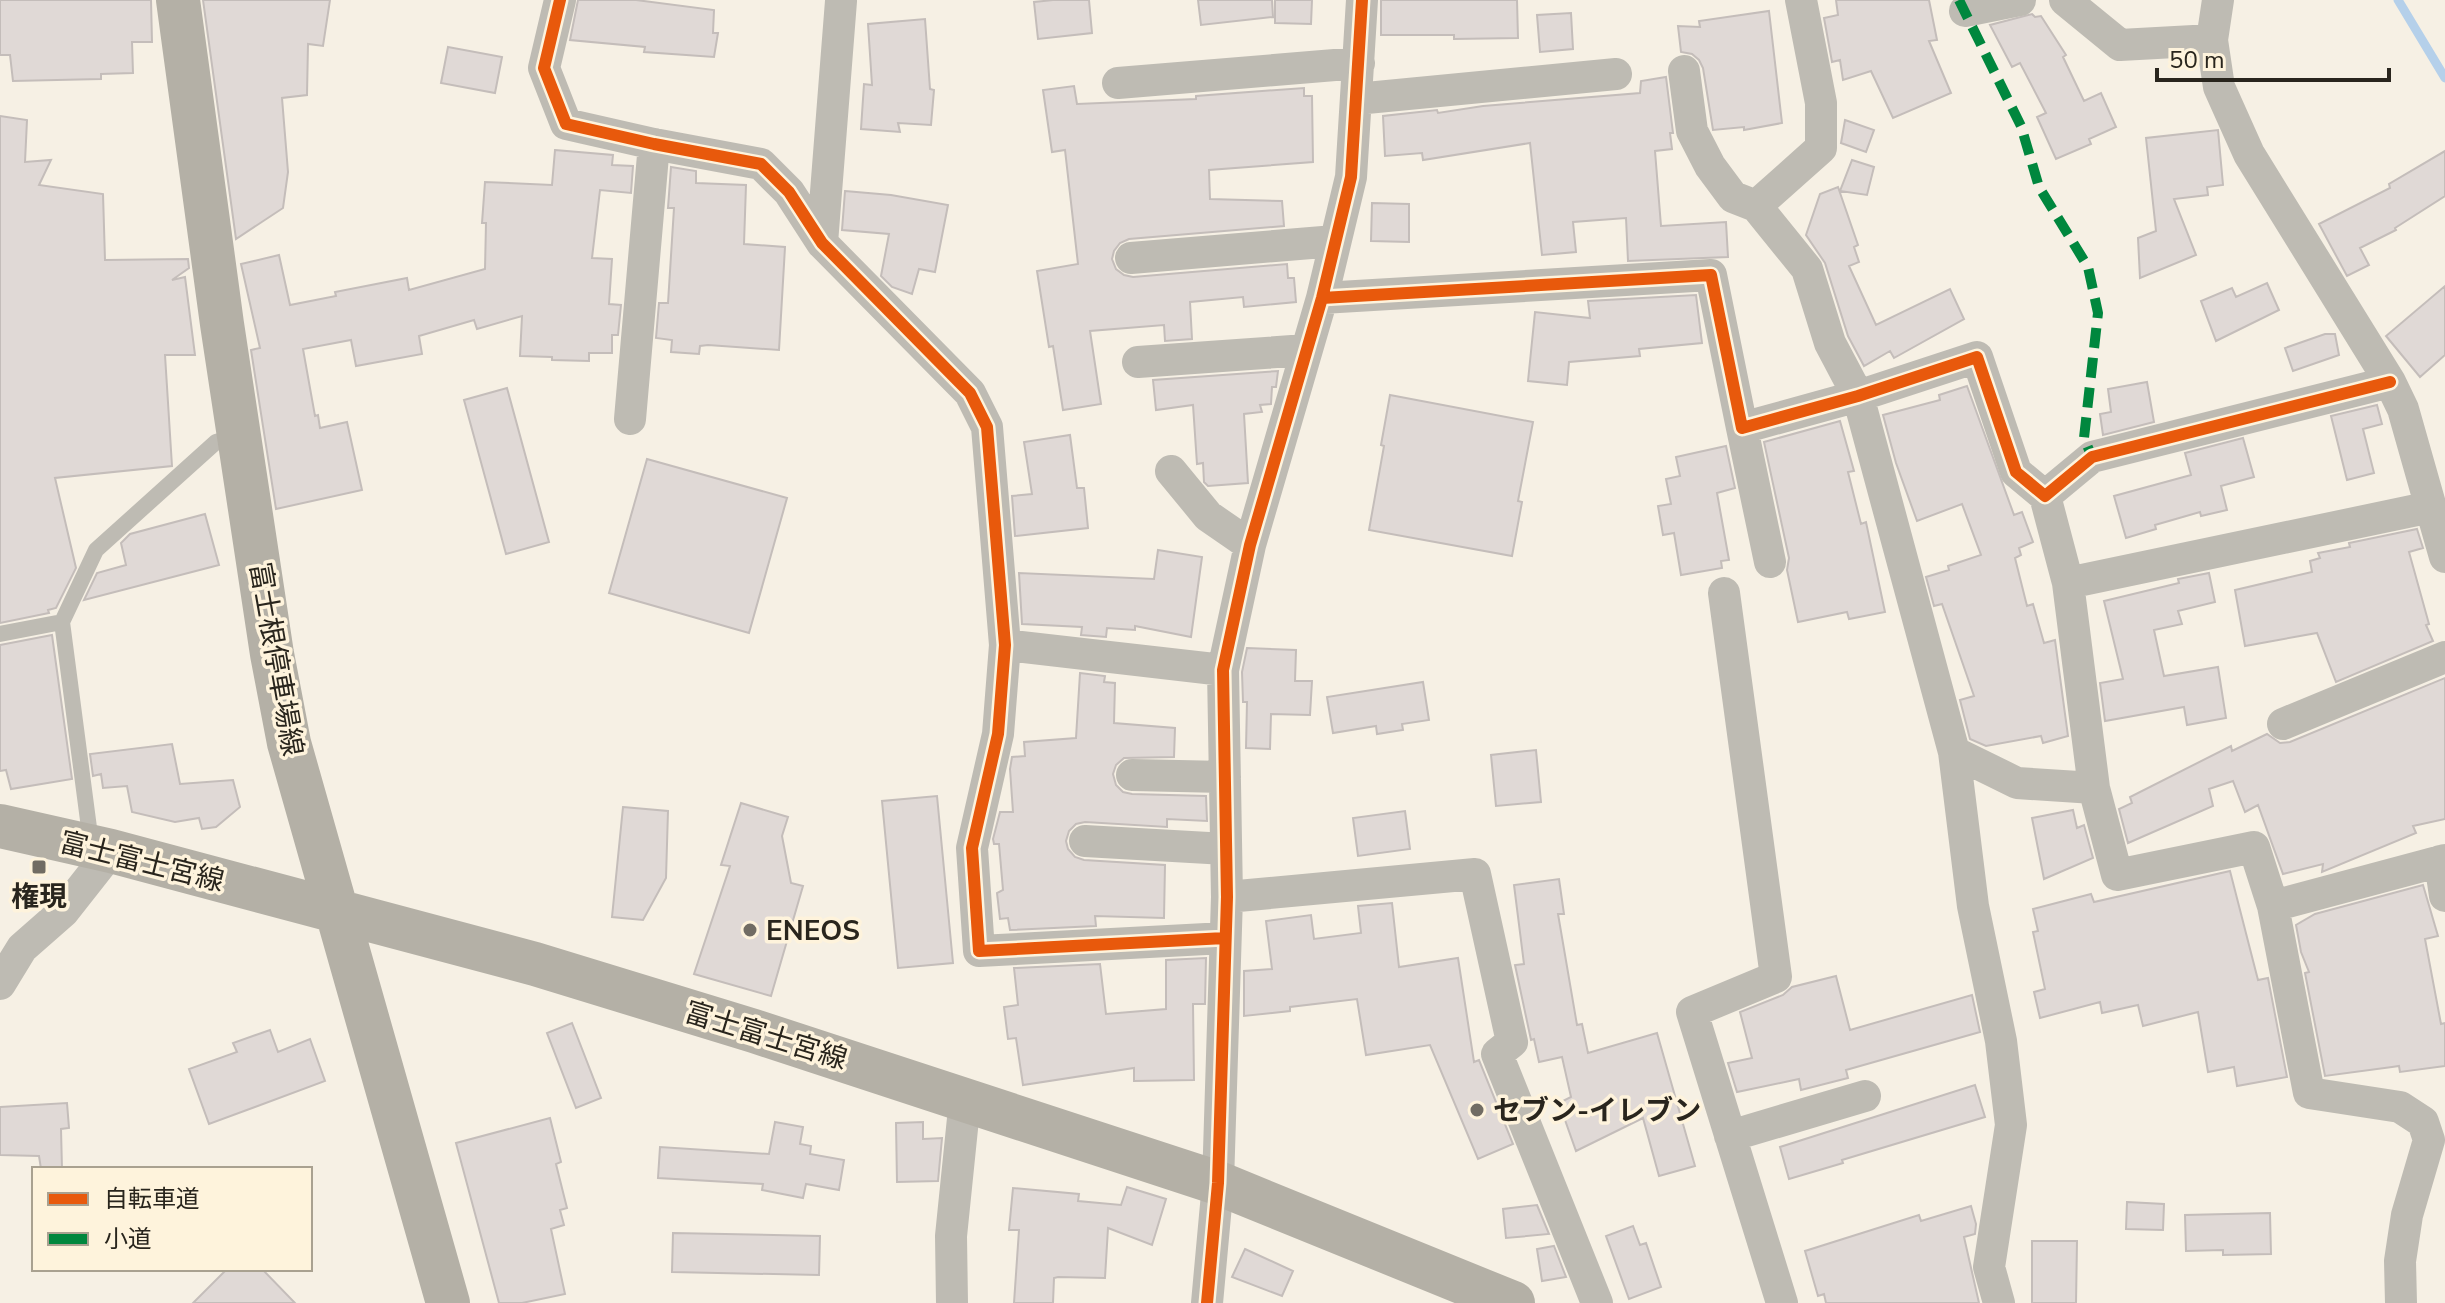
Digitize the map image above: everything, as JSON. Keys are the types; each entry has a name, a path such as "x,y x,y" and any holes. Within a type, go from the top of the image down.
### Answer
{"main road":[{"name":"富士根停車場線","path":"178,0 272,654 289,743 448,1303"},
{"name":"富士富士宮線","path":"0,826 101,849 549,968 965,1099 1218,1183 1513,1303"}],"street":[{"path":"560,0 544,68 566,124 761,164 789,192 822,243 970,393 987,427 1005,645 998,734 972,848 979,951 1225,938"},
{"path":"1207,1303 1218,1183 1227,897 1223,670 1250,545 1322,298 1351,177 1362,0"},
{"path":"1756,206 1821,148 1821,103 1801,0"},
{"path":"1965,11 2020,0"},
{"path":"2065,0 2120,45 2212,40"},
{"path":"2218,0 2212,40 2219,87 2249,154 2390,382 2403,409 2445,557"},
{"path":"822,243 841,1"},
{"path":"1118,83 1359,63"},
{"path":"1684,71 1692,131 1710,166 1733,197 1756,206 1807,269 1830,343 1858,396 1954,752 1973,906 2001,1041 2011,1125 1989,1267 1999,1303"},
{"path":"1356,99 1616,74"},
{"path":"630,419 654,144"},
{"path":"1131,258 1335,241"},
{"path":"1322,298 1711,275 1770,562"},
{"path":"1138,362 1306,350"},
{"path":"1742,428 1858,396 1977,357 2016,472 2045,496 2068,583 2094,788 2117,875 2254,847 2273,906 2309,1093 2400,1107 2423,1122 2429,1140 2407,1215 2400,1261 2401,1303"},
{"path":"2045,496 2092,457 2390,382"},
{"path":"1171,471 1208,516 1250,545"},
{"path":"2068,583 2431,507"},
{"path":"1724,593 1776,977 1692,1012 1782,1303"},
{"path":"1005,645 1223,670"},
{"path":"2283,724 2445,657"},
{"path":"1954,752 2017,783 2094,788"},
{"path":"1132,775 1225,777"},
{"path":"1085,841 1226,849"},
{"path":"0,984 22,948 63,912 101,849"},
{"path":"2273,906 2442,861 2445,896"},
{"path":"1227,897 1475,874 1512,1042 1497,1054 1597,1303"},
{"path":"1730,1136 1865,1096"},
{"path":"952,1303 951,1236 965,1099"}],"lane":[{"path":"101,849 62,622 96,550 216,442 240,435"},
{"path":"0,634 62,622"}],"building":[{"path":"0,0 151,0 152,42 132,42 133,73 101,74 101,79 13,81 10,55 0,55"},
{"path":"203,0 330,0 323,46 308,44 307,95 282,98 288,172 283,208 236,239"},
{"path":"578,0 636,0 714,10 713,33 718,33 714,57 644,52 645,47 570,40"},
{"path":"1089,0 1092,33 1038,39 1034,2"},
{"path":"1198,0 1272,0 1273,17 1201,25"},
{"path":"1275,0 1312,0 1311,24 1275,23"},
{"path":"1381,0 1517,0 1518,38 1454,39 1454,35 1381,35"},
{"path":"1836,0 1929,0 1937,40 1929,41 1951,93 1893,118 1871,71 1843,80 1840,60 1832,62 1824,18 1838,15"},
{"path":"1769,11 1782,123 1744,130 1744,127 1713,130 1703,68 1692,54 1681,52 1678,26 1700,27 1699,21"},
{"path":"1571,13 1573,49 1540,52 1537,15"},
{"path":"2032,14 2041,16 2066,55 2063,57 2084,101 2101,93 2116,127 2089,139 2091,144 2056,159 2037,117 2046,113 2020,63 2012,67 1990,25"},
{"path":"925,19 930,89 934,90 931,125 898,123 900,132 861,129 864,84 872,85 868,24"},
{"path":"448,47 502,57 495,93 441,83"},
{"path":"1666,77 1673,133 1670,133 1672,149 1655,151 1661,226 1726,222 1728,257 1628,261 1626,218 1573,222 1576,252 1542,255 1530,143 1423,160 1422,153 1385,156 1383,116 1640,93 1641,81"},
{"path":"1074,86 1077,104 1196,99 1196,96 1304,88 1304,96 1312,96 1313,162 1209,170 1210,199 1282,201 1284,226 1129,239 1120,243 1112,259 1116,269 1133,277 1287,264 1288,278 1294,278 1296,302 1244,307 1243,297 1190,302 1192,339 1165,341 1164,325 1090,331 1101,404 1063,410 1037,271 1078,264 1065,150 1052,152 1043,90"},
{"path":"0,116 27,120 25,162 51,160 39,185 103,194 105,260 188,259 189,268 172,280 185,277 195,355 165,355 172,466 55,478 76,568 56,608 48,610 49,613 0,623"},
{"path":"1845,120 1874,130 1866,152 1841,143"},
{"path":"2218,130 2223,185 2207,187 2208,195 2174,199 2196,255 2140,278 2138,238 2156,231 2146,138"},
{"path":"555,150 613,155 612,165 633,166 631,193 600,190 592,258 612,259 609,304 621,305 618,335 612,335 612,353 589,353 589,361 520,356 522,316 477,329 474,320 419,336 422,354 356,366 351,340 303,349 320,428 347,422 362,490 276,509 251,350 260,348 241,264 279,255 290,305 336,296 335,292 407,278 409,290 485,269 486,223 482,223 485,182 552,185"},
{"path":"2445,151 2445,196 2396,230 2360,248 2369,265 2347,276 2319,224 2390,188 2389,184"},
{"path":"1852,160 1874,167 1867,195 1840,191"},
{"path":"671,167 696,171 696,183 746,185 744,244 785,247 779,350 708,345 700,346 699,354 671,352 672,340 656,338 659,303 668,303 674,208 668,208"},
{"path":"1838,187 1858,245 1854,247 1859,262 1849,266 1876,325 1950,289 1964,319 1894,358 1890,351 1864,366 1848,336 1825,263 1806,235 1820,194"},
{"path":"845,191 948,205 935,272 919,269 912,294 892,287 881,276 889,234 842,230"},
{"path":"1372,203 1409,204 1409,242 1371,241"},
{"path":"2267,283 2279,310 2216,341 2201,301 2232,288 2236,297"},
{"path":"2445,286 2445,355 2420,377 2386,336"},
{"path":"1696,295 1702,343 1639,349 1640,356 1569,362 1567,385 1528,381 1535,312 1590,318 1588,301"},
{"path":"2325,334 2335,334 2339,355 2293,371 2285,348"},
{"path":"1278,371 1276,387 1272,387 1271,404 1260,405 1262,412 1244,414 1248,483 1208,486 1204,482 1203,463 1197,464 1193,405 1156,410 1153,380"},
{"path":"2147,382 2154,422 2103,435 2100,414 2111,412 2108,389"},
{"path":"1967,386 2014,515 2022,512 2033,542 2019,548 2021,555 2015,558 2027,606 2033,604 2044,643 2055,640 2068,736 2043,743 2041,736 1986,746 1970,739 1960,700 1974,696 1942,604 1934,606 1926,577 1981,555 1962,504 1917,521 1883,415 1940,400 1939,395"},
{"path":"507,388 549,542 506,554 464,400"},
{"path":"1390,395 1533,422 1518,501 1522,502 1512,556 1369,530"},
{"path":"2377,405 2382,424 2363,429 2374,473 2347,480 2331,416"},
{"path":"1840,421 1854,471 1848,472 1861,524 1866,522 1885,612 1849,619 1847,612 1798,622 1787,570 1789,558 1764,442"},
{"path":"1070,435 1077,488 1084,488 1088,528 1015,536 1012,496 1032,494 1024,442"},
{"path":"2243,438 2254,477 2221,486 2227,510 2201,516 2200,512 2155,525 2156,529 2126,538 2114,496 2191,475 2185,453"},
{"path":"1726,446 1735,488 1717,493 1729,560 1721,561 1722,568 1681,575 1674,533 1663,535 1658,506 1671,504 1666,479 1680,476 1676,457"},
{"path":"647,459 787,498 749,633 609,593"},
{"path":"205,514 219,565 84,600 97,573 126,565 121,543 130,534"},
{"path":"2417,529 2423,548 2409,552 2429,624 2426,625 2433,641 2336,682 2317,633 2245,646 2235,590 2312,572 2310,561 2320,558 2318,553 2350,547 2349,543"},
{"path":"1158,550 1202,557 1191,637 1135,626 1135,630 1107,628 1106,637 1081,635 1082,627 1022,624 1019,573 1154,579"},
{"path":"2209,573 2215,602 2178,611 2182,624 2154,630 2164,676 2218,667 2226,718 2187,725 2184,707 2105,721 2100,683 2123,679 2104,601"},
{"path":"52,635 72,779 11,789 6,770 0,771 0,645"},
{"path":"1247,648 1296,650 1295,681 1312,681 1310,715 1271,714 1270,749 1246,748 1247,702 1243,702 1242,672"},
{"path":"1080,673 1105,676 1104,682 1115,683 1114,723 1175,728 1174,757 1124,758 1116,765 1113,774 1116,785 1123,792 1132,794 1206,796 1207,821 1167,819 1167,827 1085,822 1076,824 1069,831 1066,841 1075,857 1165,865 1164,918 1095,916 1096,926 1010,930 1008,918 1000,919 997,893 1003,890 999,844 994,844 993,839 1000,812 1013,812 1012,757 1025,756 1024,742 1076,738"},
{"path":"2445,678 2445,819 2413,826 2416,833 2322,872 2323,864 2283,874 2258,805 2245,812 2233,781 2209,789 2213,806 2128,843 2119,809 2132,803 2130,797 2231,746 2232,751 2267,734 2280,743 2290,742"},
{"path":"1423,682 1429,720 1402,724 1403,730 1377,734 1376,726 1333,733 1327,697"},
{"path":"172,744 180,784 233,780 240,807 216,827 202,829 199,818 175,822 132,812 127,786 103,788 101,774 93,776 90,754"},
{"path":"1536,750 1541,802 1496,806 1491,755"},
{"path":"937,796 953,963 898,968 882,801"},
{"name":"ENEOS","path":"741,803 788,817 782,836 791,883 803,886 771,996 694,974 730,866 721,865"},
{"path":"623,807 668,811 666,878 643,920 612,917"},
{"path":"2073,810 2077,828 2084,825 2093,858 2044,879 2032,818"},
{"path":"1405,811 1410,849 1358,856 1353,818"},
{"path":"2230,871 2258,980 2268,978 2287,1077 2237,1086 2234,1067 2208,1072 2198,1012 2143,1026 2138,1005 2102,1013 2100,1002 2040,1018 2034,992 2045,989 2033,932 2038,931 2033,909 2091,894 2094,902"},
{"path":"1559,879 1564,914 1558,914 1577,1025 1582,1024 1588,1053 1657,1033 1695,1166 1659,1176 1643,1118 1576,1151 1559,1103 1571,1097 1562,1057 1539,1062 1534,1039 1531,1040 1515,965 1524,964 1514,885"},
{"path":"2423,885 2438,936 2425,939 2441,1024 2445,1023 2445,1066 2400,1072 2399,1066 2325,1076 2305,973 2309,972 2296,925 2315,914"},
{"path":"1392,903 1399,967 1458,958 1474,1062 1479,1060 1513,1144 1478,1159 1430,1045 1366,1055 1357,999 1244,1016 1244,971 1272,969 1266,921 1311,915 1314,939 1361,933 1358,906"},
{"path":"1206,958 1205,1004 1193,1004 1194,1080 1134,1081 1134,1068 1023,1085 1016,1038 1008,1039 1004,1007 1018,1005 1014,968 1100,964 1106,1014 1166,1009 1166,960"},
{"path":"1836,976 1850,1030 1972,995 1980,1032 1846,1070 1848,1078 1801,1090 1799,1079 1737,1092 1728,1063 1752,1058 1740,1012 1783,995 1792,987"},
{"path":"572,1023 601,1098 576,1108 547,1033"},
{"path":"270,1030 278,1052 310,1039 325,1081 209,1124 189,1069 237,1052 233,1043"},
{"path":"1975,1085 1985,1117 1789,1179 1780,1147"},
{"path":"67,1103 69,1128 61,1129 62,1167 41,1167 39,1156 0,1155 0,1107"},
{"path":"550,1118 561,1162 556,1164 567,1208 560,1210 564,1225 551,1229 565,1294 522,1303 499,1303 456,1143"},
{"path":"775,1122 803,1127 800,1144 811,1146 810,1154 844,1160 839,1190 806,1184 803,1198 762,1190 763,1184 658,1178 660,1147 769,1154"},
{"path":"923,1122 923,1139 942,1138 938,1181 897,1182 896,1123"},
{"path":"1127,1187 1166,1199 1152,1245 1108,1228 1105,1278 1054,1278 1053,1303 1014,1303 1019,1230 1009,1230 1013,1188 1079,1194 1078,1201 1121,1205"},
{"path":"2127,1202 2164,1204 2163,1230 2126,1229"},
{"path":"1537,1205 1549,1234 1506,1238 1503,1209"},
{"path":"1971,1206 1976,1224 1975,1234 1964,1237 1979,1303 1826,1303 1824,1294 1818,1296 1805,1251 1919,1215 1921,1221"},
{"path":"2270,1213 2271,1254 2223,1255 2223,1250 2186,1251 2185,1215"},
{"path":"1633,1226 1640,1245 1646,1243 1661,1287 1629,1299 1606,1236"},
{"path":"673,1233 820,1236 819,1275 672,1272"},
{"path":"2032,1241 2077,1241 2076,1303 2032,1303"},
{"path":"1554,1246 1566,1277 1542,1281 1537,1249"},
{"path":"1245,1249 1293,1271 1282,1296 1232,1277"},
{"path":"225,1271 264,1271 295,1303 193,1303"}],"waterway":[{"path":"2398,0 2445,78"}],"marked path":[{"path":"1959,0 2021,126 2039,187 2088,267 2098,313 2084,438 2092,457"}],"cycle path":[{"path":"560,0 544,68 566,124 761,164 789,192 822,243 970,393 987,427 1005,645 998,734 972,848 979,951 1225,938"},
{"path":"1207,1303 1218,1183 1227,897 1223,670 1250,545 1322,298 1351,177 1362,0"},
{"path":"1322,298 1711,275 1742,428 1858,396 1977,357 2016,472 2045,496 2092,457 2390,382"}],"place":[{"name":"権現","path":"39,867"},
{"name":"ENEOS","path":"750,930"},
{"name":"セブン-イレブン","path":"1477,1110"}]}
